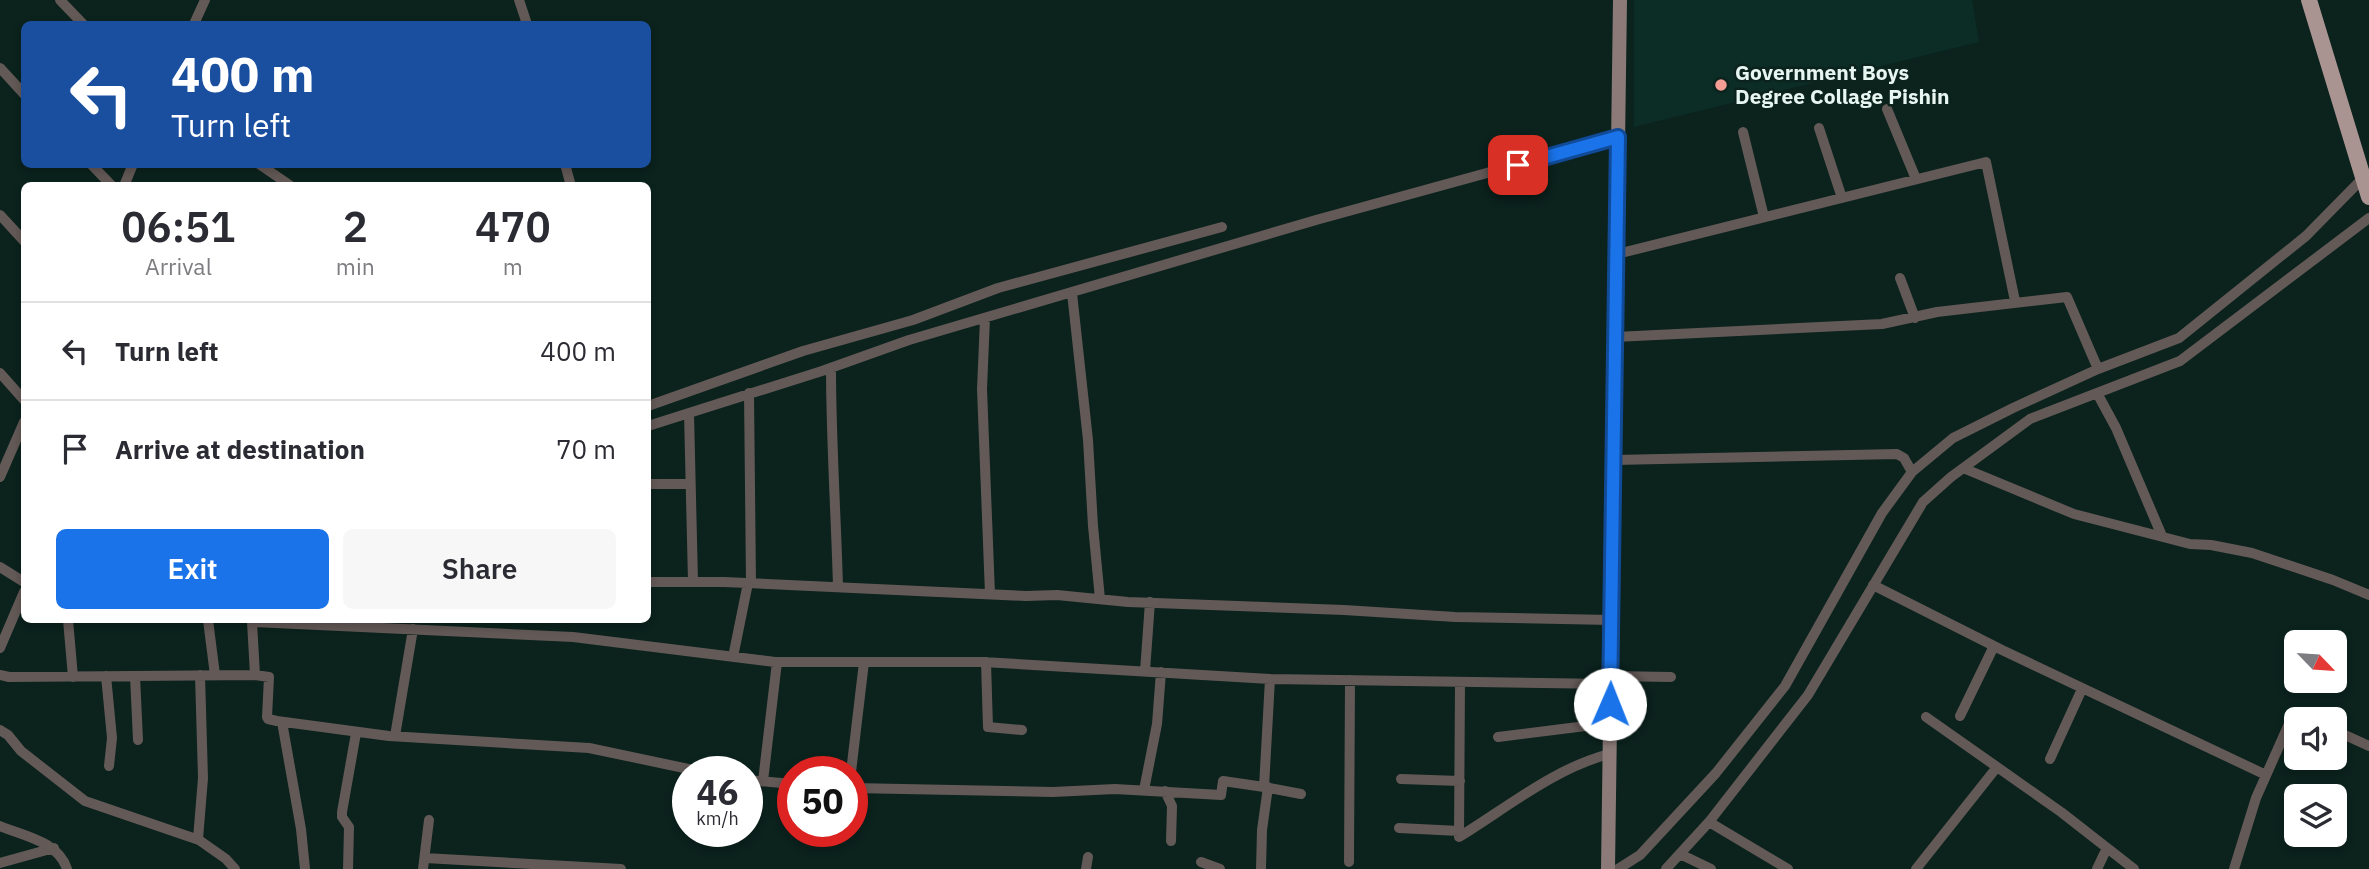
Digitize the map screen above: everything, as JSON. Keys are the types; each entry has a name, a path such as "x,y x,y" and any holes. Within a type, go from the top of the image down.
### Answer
{"main road":[{"path":"1608,869 1620,0"},
{"path":"2309,0 2369,197"}],"street":[{"path":"60,0 80,21"},
{"path":"195,21 205,0"},
{"path":"519,0 526,21"},
{"path":"0,68 21,91"},
{"path":"1887,109 1916,179"},
{"path":"1819,128 1842,198"},
{"path":"1743,132 1764,217"},
{"path":"651,425 831,368 909,340 1316,220 1618,137"},
{"path":"1616,254 1986,162 2015,301"},
{"path":"95,168 108,182"},
{"path":"265,168 285,182"},
{"path":"1618,869 1640,855 1716,773 1785,686 1882,513 1912,472 1953,439 2098,369 2179,338 2305,236 2363,178"},
{"path":"0,215 21,239"},
{"path":"1666,869 1709,822 1808,695 1923,502 1963,468 2030,419 2180,360 2369,218"},
{"path":"651,405 803,351 913,320 998,288 1222,227"},
{"path":"1900,278 1916,318"},
{"path":"1072,293 1088,440 1100,599"},
{"path":"1615,337 1882,324 1937,312 2067,297 2098,369"},
{"path":"985,318 982,389 990,594"},
{"path":"831,368 831,439 838,587"},
{"path":"0,373 21,397"},
{"path":"733,657 749,583 748,393"},
{"path":"2097,393 2116,428 2162,536"},
{"path":"689,413 693,582"},
{"path":"0,477 21,429"},
{"path":"1614,460 1897,454 1904,458 1912,472"},
{"path":"1963,468 2074,514 2190,544 2252,553 2369,595"},
{"path":"651,484 690,484"},
{"path":"0,567 21,580"},
{"path":"651,582 749,583 1455,617 1611,620"},
{"path":"1873,585 2082,689 2266,775"},
{"path":"0,648 21,599"},
{"path":"1145,671 1150,602"},
{"path":"68,623 73,677"},
{"path":"208,623 215,675"},
{"path":"252,623 255,675"},
{"path":"275,623 573,637 778,662 986,662 1270,679 1460,682 1671,677"},
{"path":"395,736 413,629"},
{"path":"1960,716 1994,646"},
{"path":"777,782 763,781 778,662"},
{"path":"853,756 864,662"},
{"path":"986,662 988,727 1022,730"},
{"path":"1144,790 1157,724 1161,672"},
{"path":"0,675 255,675 269,677 268,719 282,722 356,733 589,748 672,763"},
{"path":"198,839 203,778 200,675"},
{"path":"106,676 112,738 110,765"},
{"path":"135,676 138,740"},
{"path":"1261,869 1270,679"},
{"path":"1349,862 1350,680"},
{"path":"1460,682 1459,837 1558,772 1609,754"},
{"path":"2050,759 2082,689"},
{"path":"1926,717 2062,812 2133,869"},
{"path":"282,722 301,829 305,869"},
{"path":"1498,737 1610,723"},
{"path":"0,730 9,736 21,751 85,801 198,839 235,869"},
{"path":"348,869 349,827 341,815 356,733"},
{"path":"2234,869 2256,798 2284,735"},
{"path":"2347,736 2369,746"},
{"path":"1916,869 1997,767"},
{"path":"1401,779 1460,782"},
{"path":"868,788 981,792 1144,790 1221,796 1223,781 1301,794"},
{"path":"1165,791 1172,806 1171,841"},
{"path":"429,820 424,863 621,869"},
{"path":"1709,822 1788,869"},
{"path":"0,826 54,848 62,856 67,869"},
{"path":"1399,828 1459,831"},
{"path":"0,863 54,848"},
{"path":"2097,869 2107,848"},
{"path":"1680,854 1711,869"},
{"path":"1201,862 1220,869"}],"shaded area":[{"name":"Government Boys Degree Collage Pishin","path":"1634,0 1972,0 1979,42 1634,127"}],"place":[{"name":"Government Boys Degree Collage Pishin","path":"1721,85"}],"route":[{"path":"1518,165 1618,137 1610,704"}]}
